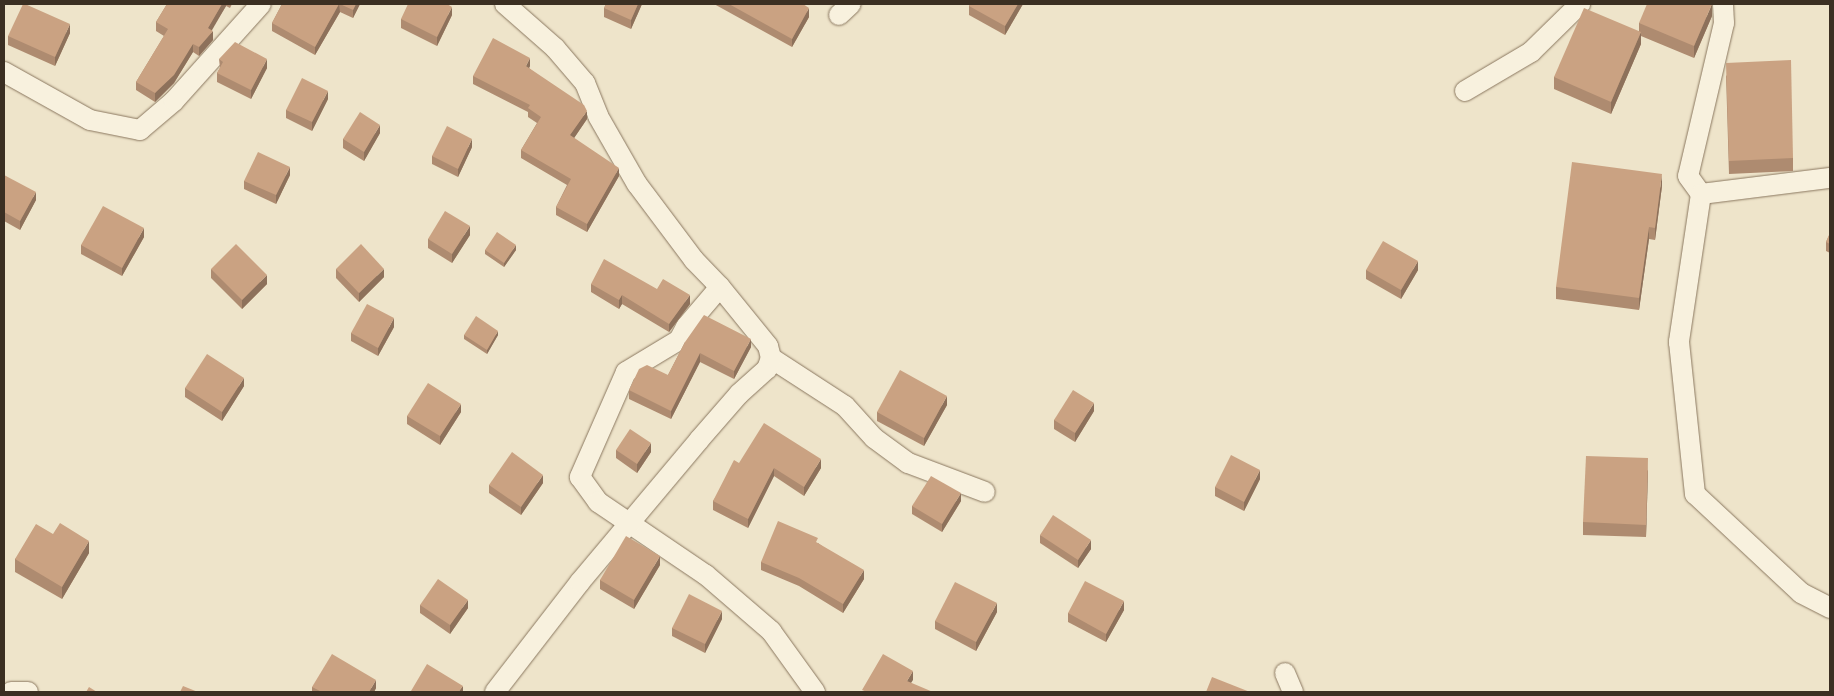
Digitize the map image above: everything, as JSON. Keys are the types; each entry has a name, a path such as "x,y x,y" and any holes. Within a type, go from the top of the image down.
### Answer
{"street":[{"path":"4,72 90,120 140,130 174,101 261,4"},
{"path":"505,4 555,48 585,83 598,116 637,184 694,260 753,325 771,358 845,406 874,438 908,463 985,492"},
{"path":"1465,91 1531,52 1580,4"},
{"path":"1723,4 1724,23 1688,176 1701,194 1679,342 1695,494 1801,593 1830,608"},
{"path":"1701,194 1830,178"},
{"path":"720,287 686,327 679,340 626,372 580,477 598,502 706,575 771,631 815,692"},
{"path":"495,692 580,582 631,525 698,440 739,394 767,369 771,358"},
{"path":"1285,673 1293,692"},
{"path":"11,692 28,692"}],"building":[{"path":"23,4 70,24 55,57 8,36"},
{"path":"167,4 222,4 208,28 213,31 199,47 193,44 174,75 155,93 136,82 168,29 156,22"},
{"path":"282,4 339,4 315,47 272,23"},
{"path":"340,4 356,4 353,10"},
{"path":"408,4 447,4 452,7 437,37 401,19"},
{"path":"606,4 638,4 631,20 604,8"},
{"path":"729,4 803,4 809,8 792,39"},
{"path":"970,4 1018,4 1005,26 969,6"},
{"path":"1647,4 1712,4 1694,46 1639,23"},
{"path":"1584,8 1641,32 1611,102 1554,77"},
{"path":"493,38 530,58 526,66 584,105 587,111 570,135 619,168 587,224 556,207 571,179 521,150 541,117 528,108 530,105 473,76"},
{"path":"235,42 267,59 251,90 217,73 223,62 219,59"},
{"path":"1791,60 1793,158 1729,161 1726,63"},
{"path":"302,78 328,91 312,122 286,110"},
{"path":"360,112 380,125 364,152 343,139"},
{"path":"447,126 472,139 458,169 432,156"},
{"path":"258,152 290,167 276,195 244,181"},
{"path":"1572,162 1662,174 1655,228 1649,227 1639,298 1556,287"},
{"path":"4,175 36,192 20,221 4,212"},
{"path":"103,206 144,228 122,268 81,245"},
{"path":"445,211 470,226 452,254 428,239"},
{"path":"497,232 516,245 504,263 485,250"},
{"path":"1830,233 1830,244 1826,242"},
{"path":"1383,241 1418,261 1401,290 1366,270"},
{"path":"236,244 267,275 242,300 211,269"},
{"path":"361,244 384,269 359,293 336,269"},
{"path":"604,259 657,289 663,279 690,295 669,324 622,295 619,300 591,284"},
{"path":"367,304 394,318 378,348 351,333"},
{"path":"704,315 751,339 734,371 700,353 671,411 629,390 639,369 647,365 668,375 685,342"},
{"path":"476,316 498,331 487,350 464,335"},
{"path":"207,354 244,378 222,412 185,388"},
{"path":"900,370 947,396 924,438 877,412"},
{"path":"428,383 461,404 440,436 407,416"},
{"path":"1073,390 1094,403 1075,433 1054,420"},
{"path":"764,423 821,459 804,487 774,468 748,519 713,501 734,460 739,463"},
{"path":"630,429 651,443 637,464 616,450"},
{"path":"512,452 543,475 521,507 489,485"},
{"path":"1231,455 1260,470 1244,502 1215,487"},
{"path":"1586,456 1648,458 1646,525 1583,522"},
{"path":"931,476 961,493 942,524 912,506"},
{"path":"1053,515 1091,540 1078,560 1040,535"},
{"path":"778,521 818,538 816,542 864,570 843,604 799,578 761,562"},
{"path":"60,523 89,541 62,587 15,559 36,524 53,534"},
{"path":"626,536 660,556 634,600 600,580"},
{"path":"438,579 468,600 450,625 420,605"},
{"path":"1085,581 1124,601 1106,634 1068,613"},
{"path":"955,582 997,603 976,642 935,621"},
{"path":"689,594 722,611 705,644 672,628"},
{"path":"332,654 376,680 369,692 322,692 312,687"},
{"path":"883,654 913,671 907,681 933,692 867,692 862,690"},
{"path":"427,664 463,686 459,691 461,692 411,691"},
{"path":"1212,677 1250,692 1206,692"},
{"path":"183,686 198,692 180,692"},
{"path":"89,687 97,692 86,692"}]}
